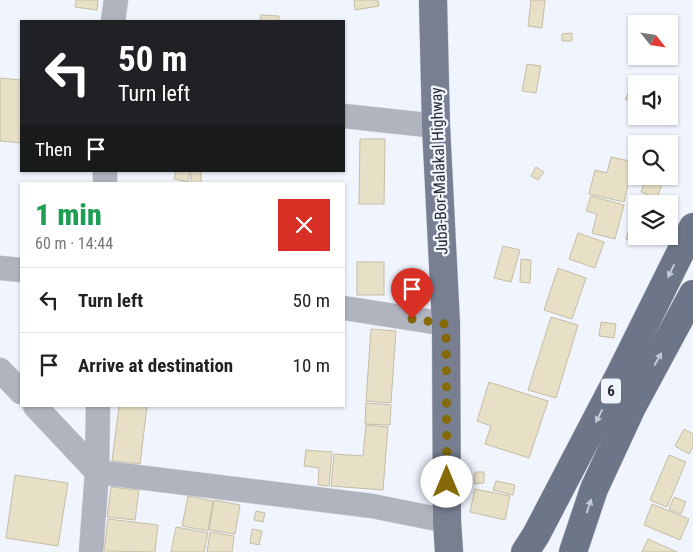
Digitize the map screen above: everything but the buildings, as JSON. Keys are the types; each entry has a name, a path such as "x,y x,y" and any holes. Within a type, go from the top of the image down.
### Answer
{"highway":[{"name":"6","path":"525,552 536,536 615,385 693,227"},
{"name":"6","path":"573,552 594,489 632,407 693,294"}],"main road":[{"name":"Juba-Bor-Malakal Highway","path":"433,0 436,126 446,324 447,521 449,552"}],"street":[{"path":"113,20 116,0"},
{"path":"345,116 436,126"},
{"path":"0,268 20,270"},
{"path":"345,308 446,324"},
{"path":"0,370 20,391"},
{"path":"36,407 97,472 372,506 447,521"},
{"path":"91,552 97,472 98,407"}],"route":[{"path":"412,319 446,324 447,482"}]}
